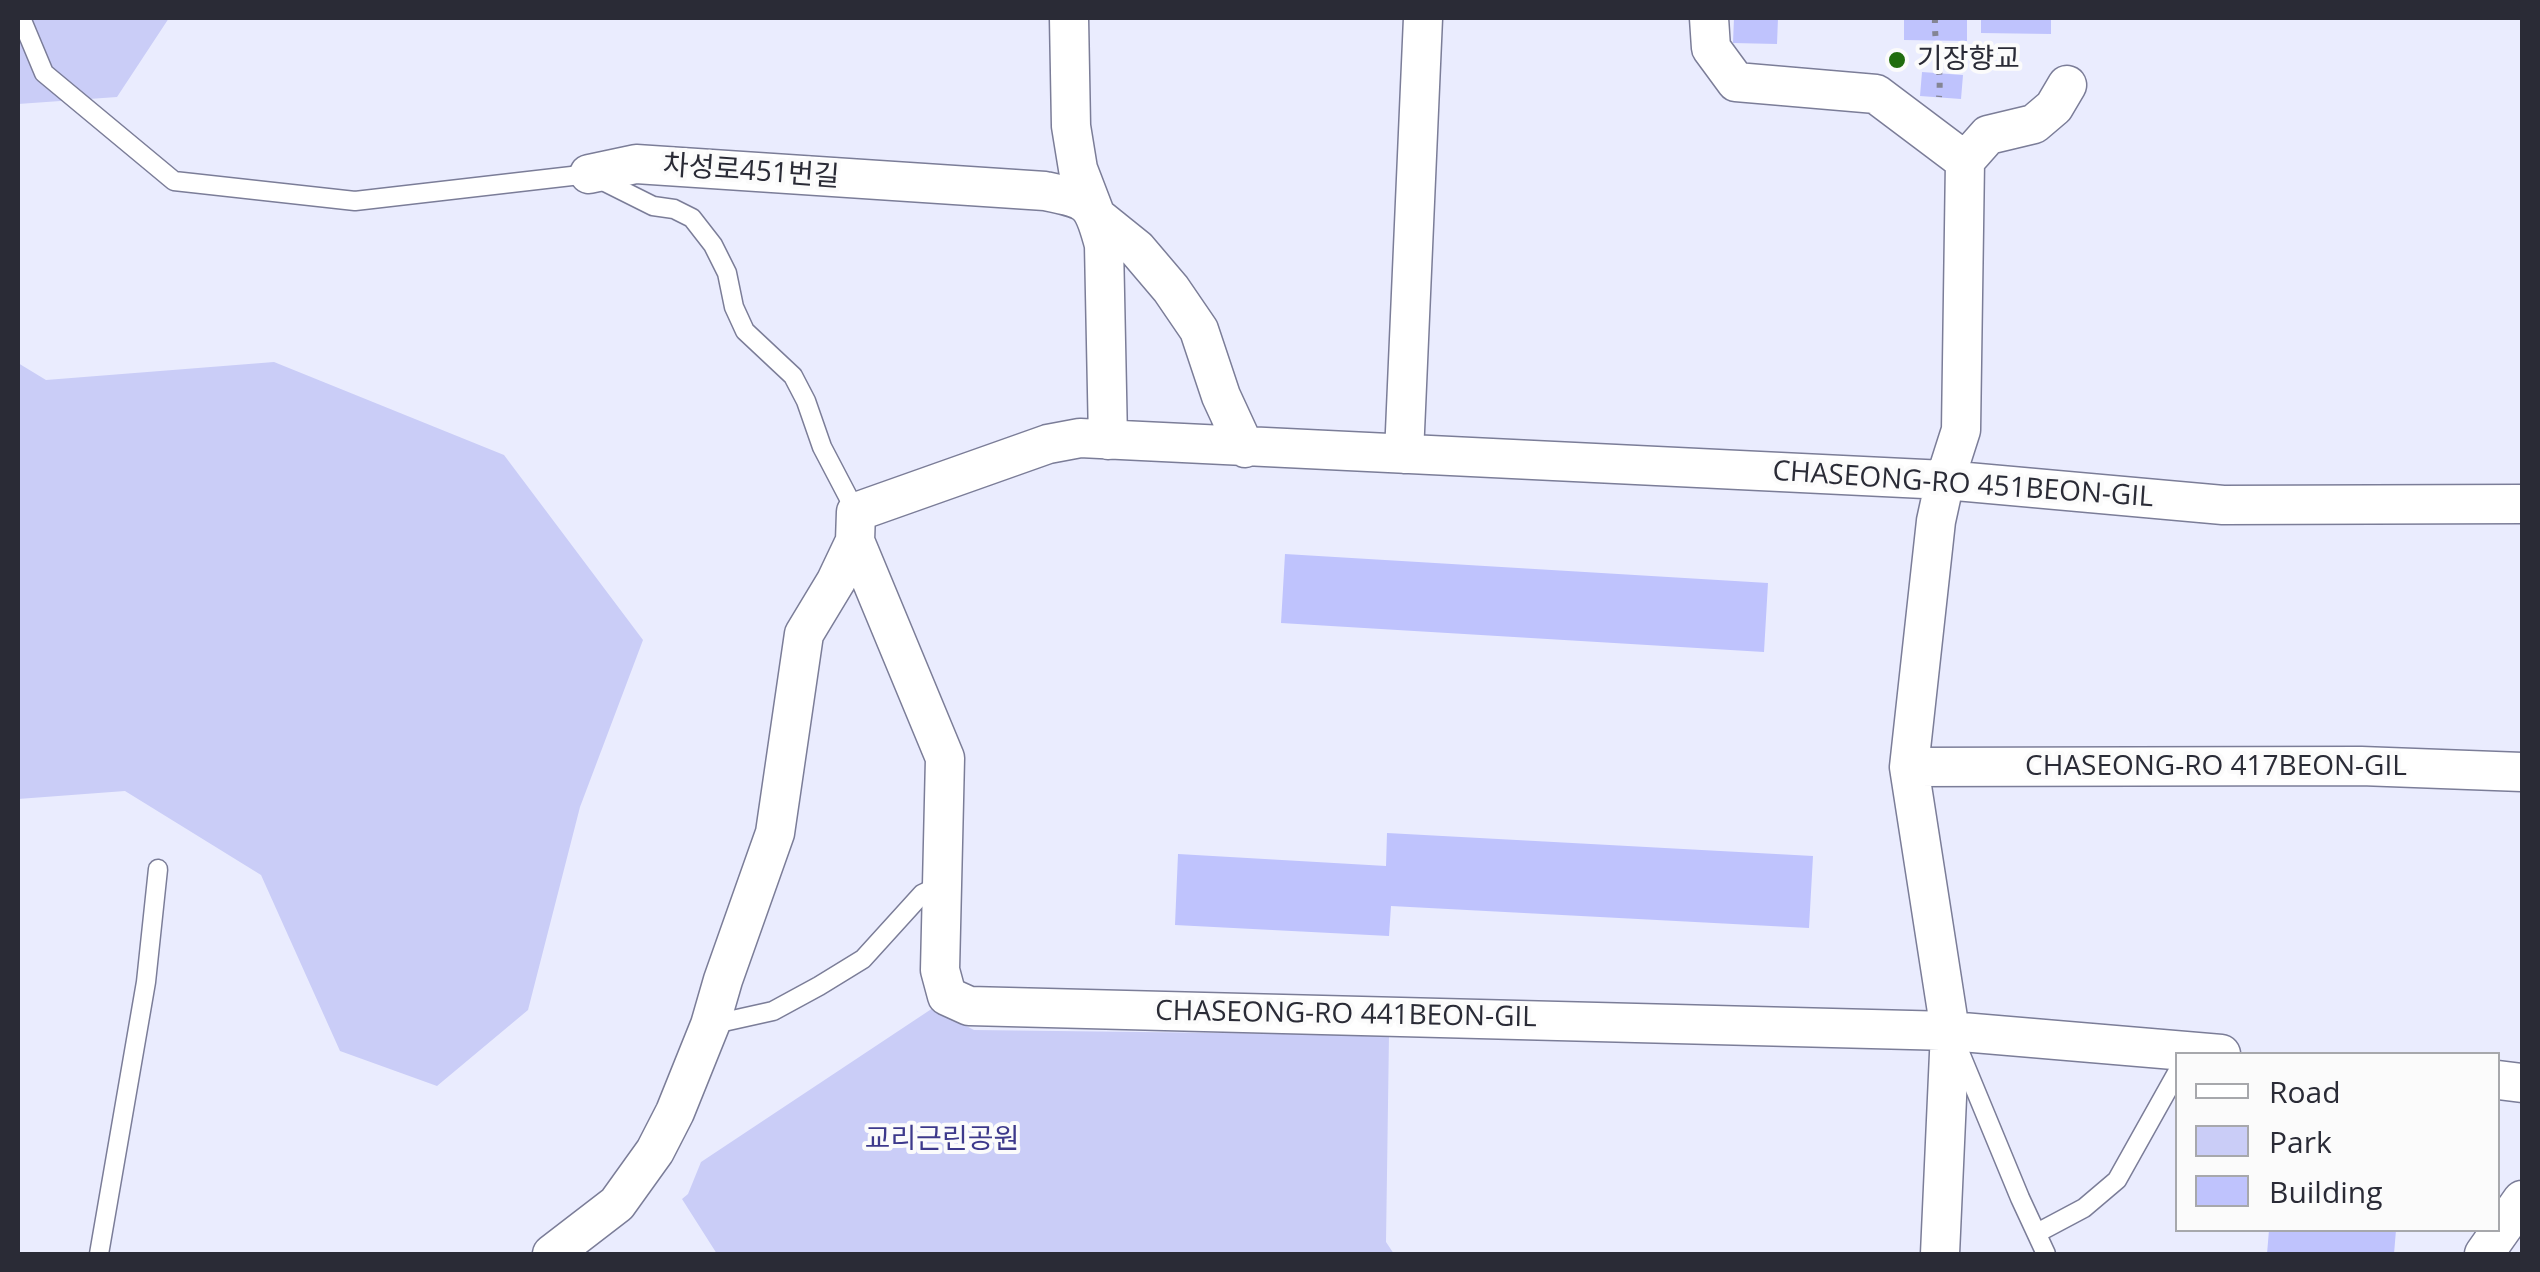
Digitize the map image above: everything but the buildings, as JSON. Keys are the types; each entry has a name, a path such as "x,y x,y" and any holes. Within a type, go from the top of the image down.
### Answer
{"street":[{"path":"1069,18 1071,126 1078,170 1104,245 1108,440"},
{"path":"1404,454 1423,18"},
{"path":"1709,18 1711,48 1736,82 1788,74 1876,94 1965,161"},
{"path":"1940,1254 1950,1030 1908,767 1936,521 1962,430 1965,161 1988,135 2034,124 2054,107 2067,85"},
{"name":"차성로451번길","path":"589,174 636,164 1045,191 1082,198 1096,216"},
{"path":"1096,216 1137,249 1199,330 1244,448"},
{"name":"CHASEONG-RO 451BEON-GIL","path":"855,526 1048,444 1080,438 1945,480 2223,504 2522,504"},
{"path":"552,1254 617,1204 655,1151 675,1112 710,1025 774,833 804,634 836,581 855,526"},
{"name":"CHASEONG-RO 441BEON-GIL","path":"855,526 945,758 940,970 947,996 969,1006 1950,1030 2175,1056"},
{"name":"CHASEONG-RO 417BEON-GIL","path":"1908,767 2361,766 2522,772"},
{"path":"2500,1231 2522,1200"},
{"path":"2484,1254 2499,1232"}],"lane":[{"name":"차성로451번길","path":"20,18 44,73 174,180 355,200 589,174"},
{"path":"589,174 652,206 674,209 692,218 713,245 727,273 734,307 745,331 793,376 806,401 855,526"},
{"path":"99,1254 146,982 158,869"},
{"path":"710,1025 773,1010 862,960 922,894 942,885"},
{"path":"1950,1030 2046,1254"},
{"path":"2037,1234 2084,1208 2117,1180 2175,1087"}],"path":[{"path":"1935,18 1940,87"}],"green space":[{"path":"18,18 169,18 117,97 18,104"},
{"path":"274,362 504,455 643,640 580,807 528,1010 437,1086 340,1051 261,875 125,791 18,799 18,363 46,380"},
{"name":"교리근린공원","path":"936,1006 943,1014 974,1030 1389,1035 1386,1242 1394,1254 717,1254 682,1199 688,1194 701,1162"}],"place":[{"name":"기장향교","path":"1897,60"}]}
